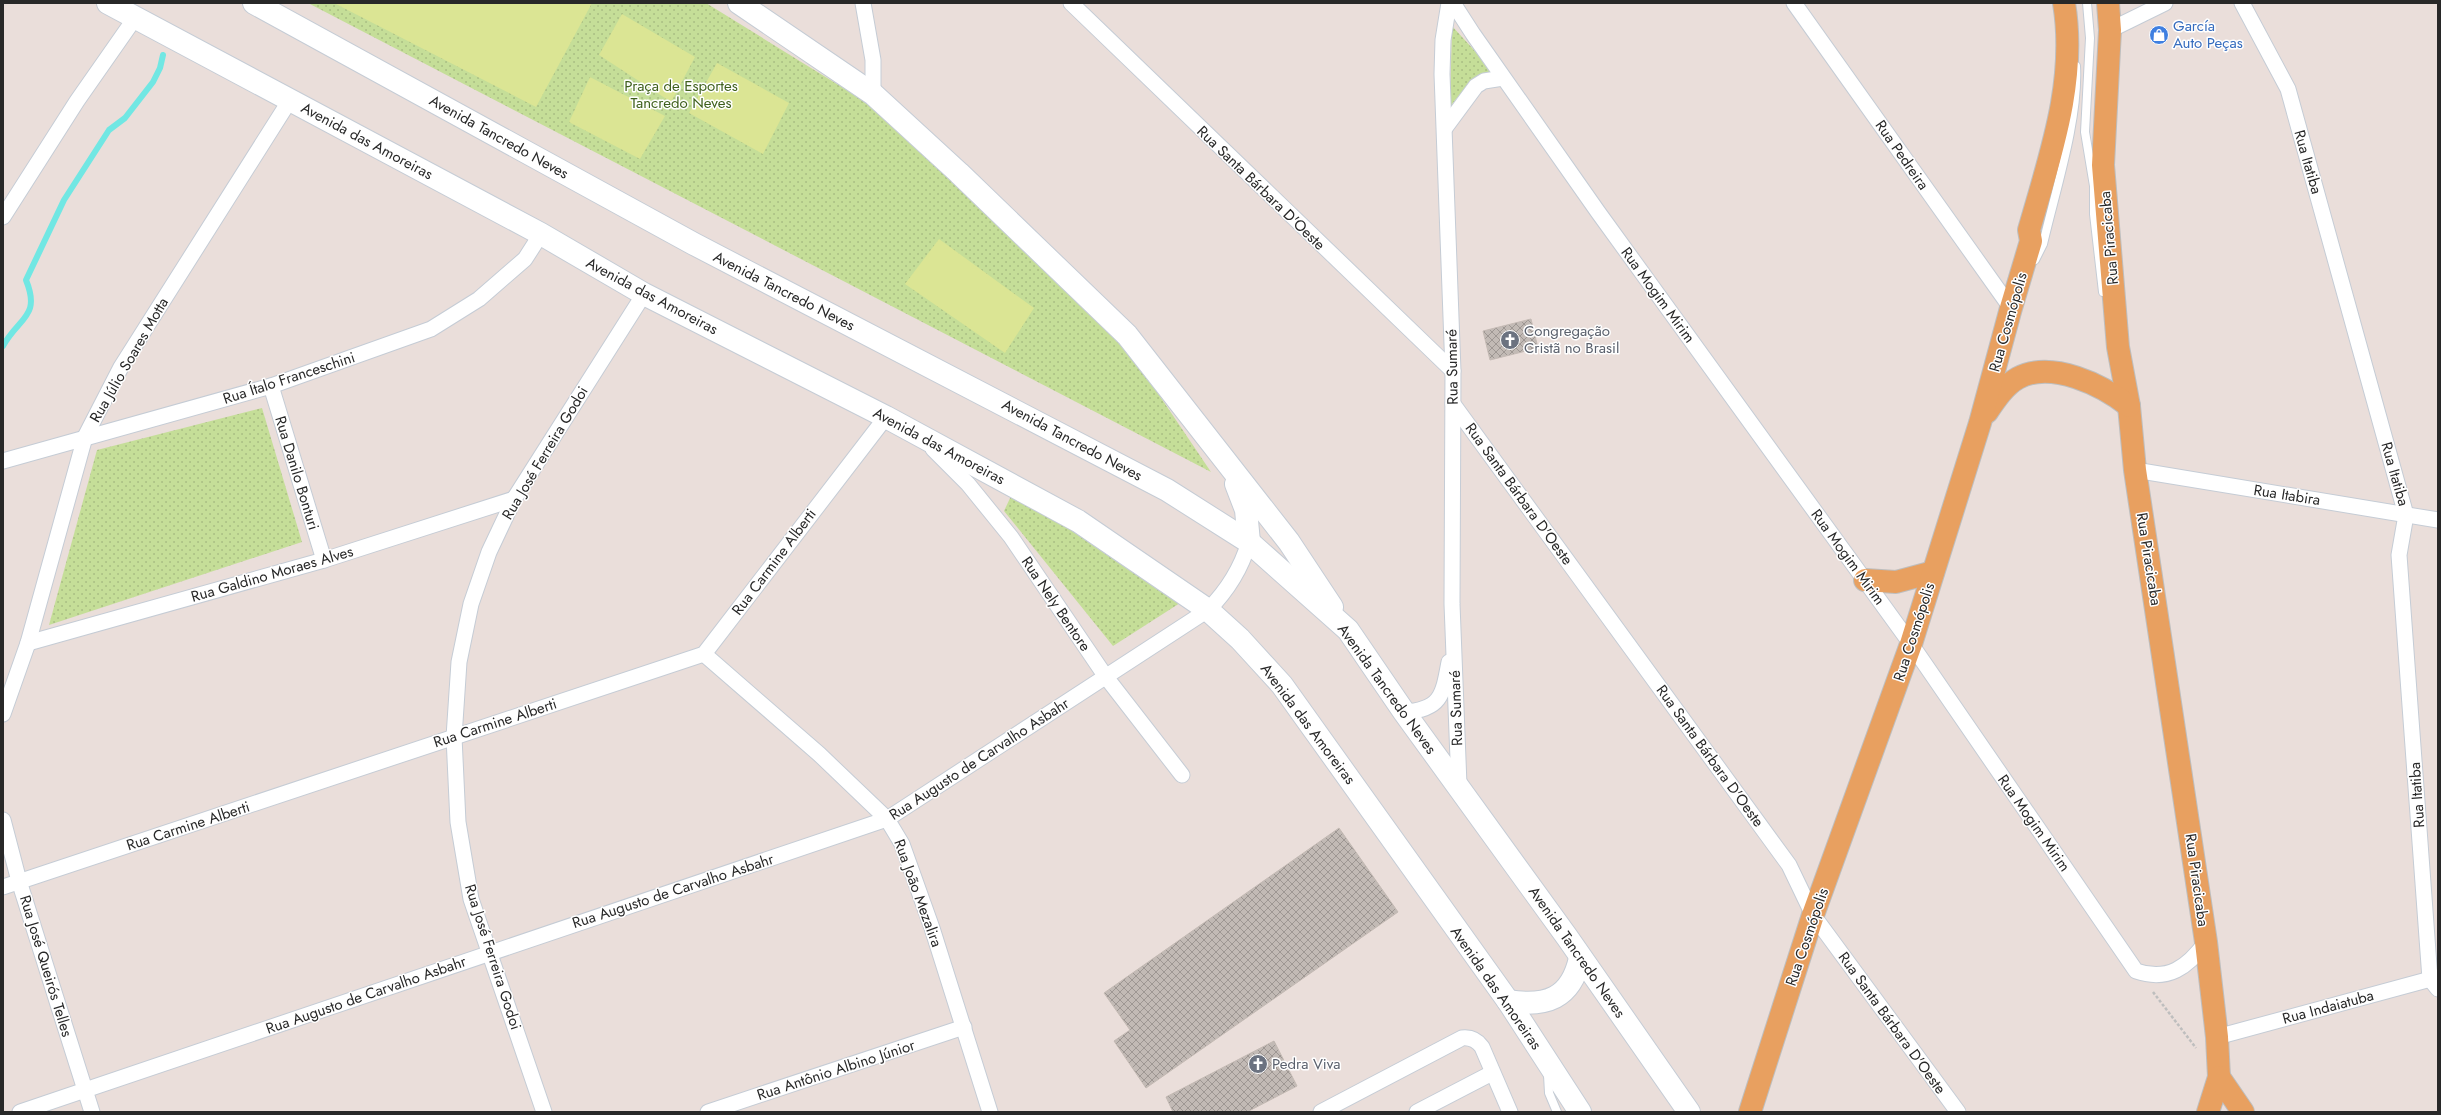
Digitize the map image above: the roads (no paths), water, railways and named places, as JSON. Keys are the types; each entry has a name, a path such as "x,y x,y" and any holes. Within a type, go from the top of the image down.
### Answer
{"main road":[{"name":"Avenida das Amoreiras","path":"108,3 541,234 644,294 886,417 923,439 971,462 1078,521 1208,610 1240,639 1282,685 1508,1001 1580,1112"},
{"name":"Avenida Tancredo Neves","path":"254,3 694,244 1167,490 1250,542 1348,630 1404,712 1567,937 1580,958 1689,1112"},
{"path":"739,3 873,94 959,173 1127,335 1221,452 1289,542 1348,630"},
{"name":"Rua Cosmópolis","path":"1750,1112 1813,915 1911,644 1980,423 2031,241 2029,230 2064,100 2068,73 2064,3"},
{"name":"Rua Piracicaba","path":"2108,3 2110,30 2103,165 2113,340 2129,406 2135,470 2206,942 2217,1037 2219,1077 2208,1112"},
{"path":"1980,423 2006,387 2018,378 2030,374 2069,375 2094,383 2111,392 2129,406"},
{"path":"1221,452 1246,510 1250,542"},
{"path":"1865,580 1896,582 1934,572"},
{"path":"1508,1001 1528,1004 1549,1002 1564,991 1577,972 1580,958"},
{"path":"2219,1077 2243,1112"}],"street":[{"path":"863,3 873,60 873,94"},
{"name":"Rua Santa Bárbara D'Oeste","path":"1070,3 1453,371"},
{"name":"Rua Sumaré","path":"1449,3 1443,40 1442,74 1453,371 1452,604 1459,786"},
{"name":"Rua Mogim Mirim","path":"1453,3 1503,78 1911,644 2136,971 2147,974 2160,974 2179,969 2189,964 2206,942"},
{"name":"Rua Pedreira","path":"1794,3 2011,308"},
{"path":"2110,30 2165,3"},
{"name":"Rua Itatiba","path":"2242,3 2288,89 2406,515 2399,555 2435,982"},
{"path":"3,217 77,101 135,18"},
{"path":"1445,128 1476,86 1484,81 1503,78"},
{"name":"Rua Júlio Soares Motta","path":"3,714 28,644 85,437 122,367 290,100"},
{"name":"Rua Ítalo Franceschini","path":"3,461 271,386 430,329 479,300 525,259 541,234"},
{"name":"Rua José Ferreira Godoi","path":"544,1112 471,899 461,837 454,737 460,662 470,604 489,552 514,499 644,294"},
{"name":"Rua Danilo Bonturi","path":"271,386 324,560"},
{"name":"Rua Santa Bárbara D'Oeste","path":"1453,404 1789,865 1813,915 1958,1112"},
{"name":"Rua Carmine Alberti","path":"3,887 704,654 886,417"},
{"name":"Rua Nely Bentore","path":"923,439 968,484 1011,537 1106,677 1182,775"},
{"name":"Rua Itabira","path":"2135,470 2438,520"},
{"name":"Rua Galdino Moraes Alves","path":"28,644 324,560 514,499"},
{"name":"Rua Augusto de Carvalho Asbahr","path":"20,1112 490,952 888,819 1208,610 1230,586 1250,542"},
{"name":"Rua Sumaré","path":"1404,712 1421,712 1430,708 1442,693 1454,631"},
{"name":"Rua João Mezalira","path":"704,654 820,754 888,819 902,844 964,1027 990,1112"},
{"name":"Rua José Queirós Telles","path":"3,820 19,882 92,1112"},
{"name":"Rua Indaiatuba","path":"2217,1037 2435,982"},
{"name":"Rua Antônio Albino Júnior","path":"708,1112 964,1027"},
{"path":"1321,1112 1462,1038 1470,1038 1479,1043 1510,1112"},
{"path":"1417,1112 1492,1073"}],"lane":[{"path":"2011,308 2043,244 2070,126 2077,77 2073,3"},
{"path":"2087,3 2090,38 2085,132 2094,186 2094,214 2104,301"},
{"path":"1547,1062 1549,1093 1557,1112"}],"waterway":[{"path":"3,346 30,309 30,292 26,280 64,200 109,130 125,118 153,82 160,68 163,55"}],"place":[{"name":"García Auto Peças","path":"2159,35"},
{"name":"Congregação Cristã no Brasil","path":"1510,340"},
{"name":"Pedra Viva","path":"1258,1064"}],"park label":[{"name":"Praça de Esportes Tancredo Neves","path":"681,94"}]}
